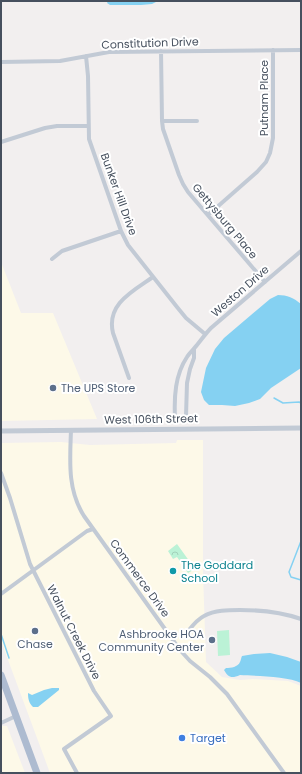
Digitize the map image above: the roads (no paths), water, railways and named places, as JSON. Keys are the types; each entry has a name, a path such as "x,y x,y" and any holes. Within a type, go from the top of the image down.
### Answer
{"main road":[{"path":"1,675 37,773"}],"street":[{"name":"Putnam Place","path":"208,215 257,172 266,162 270,153 273,138 273,50"},
{"name":"Constitution Drive","path":"1,62 55,61 109,52 301,50"},
{"name":"Gettysburg Place","path":"161,51 163,129 183,184 188,192 264,282"},
{"name":"Bunker Hill Drive","path":"86,56 88,76 88,126 91,144 121,231 128,245 181,313 205,334"},
{"path":"162,121 197,121"},
{"path":"1,142 45,128 57,126 88,126"},
{"path":"52,259 62,251 121,231"},
{"name":"Weston Drive","path":"181,429 180,422 175,418 174,400 176,384 183,363 205,334 301,251"},
{"path":"129,378 113,333 112,316 122,300 153,277"},
{"name":"Weston Drive","path":"180,422 186,416 187,383 194,358 194,349"},
{"name":"West 106th Street","path":"1,431 301,428"},
{"name":"Commerce Drive","path":"71,430 71,475 73,492 80,510 180,650 227,694 284,773"},
{"name":"Walnut Creek Drive","path":"1,473 33,571 94,691 111,716 64,750 77,773"},
{"path":"1,594 93,528"},
{"path":"189,630 202,617 210,613 225,610 265,610 301,618"},
{"path":"1,722 16,716"}],"water":[{"path":"108,1 158,1 152,4 141,5 110,5 107,3"},
{"path":"278,295 290,297 301,304 301,368 271,388 260,399 235,406 209,405 204,400 201,392 206,368 215,349 224,338 270,299"},
{"path":"270,653 301,662 301,683 288,679 271,677 240,675 232,677 228,676 224,670 226,668 238,665 242,656"},
{"path":"52,688 59,688 59,690 38,707 33,707 29,701 28,693 32,695"}],"waterway":[{"path":"274,398 283,403 301,403"},
{"path":"301,541 289,572 291,577 301,580"},
{"path":"1,634 9,658"}],"place":[{"name":"The UPS Store","path":"53,388"},
{"name":"The Goddard School","path":"173,571"},
{"name":"Chase","path":"35,631"},
{"name":"Ashbrooke HOA Community Center","path":"212,640"},
{"name":"Target","path":"182,738"}]}
